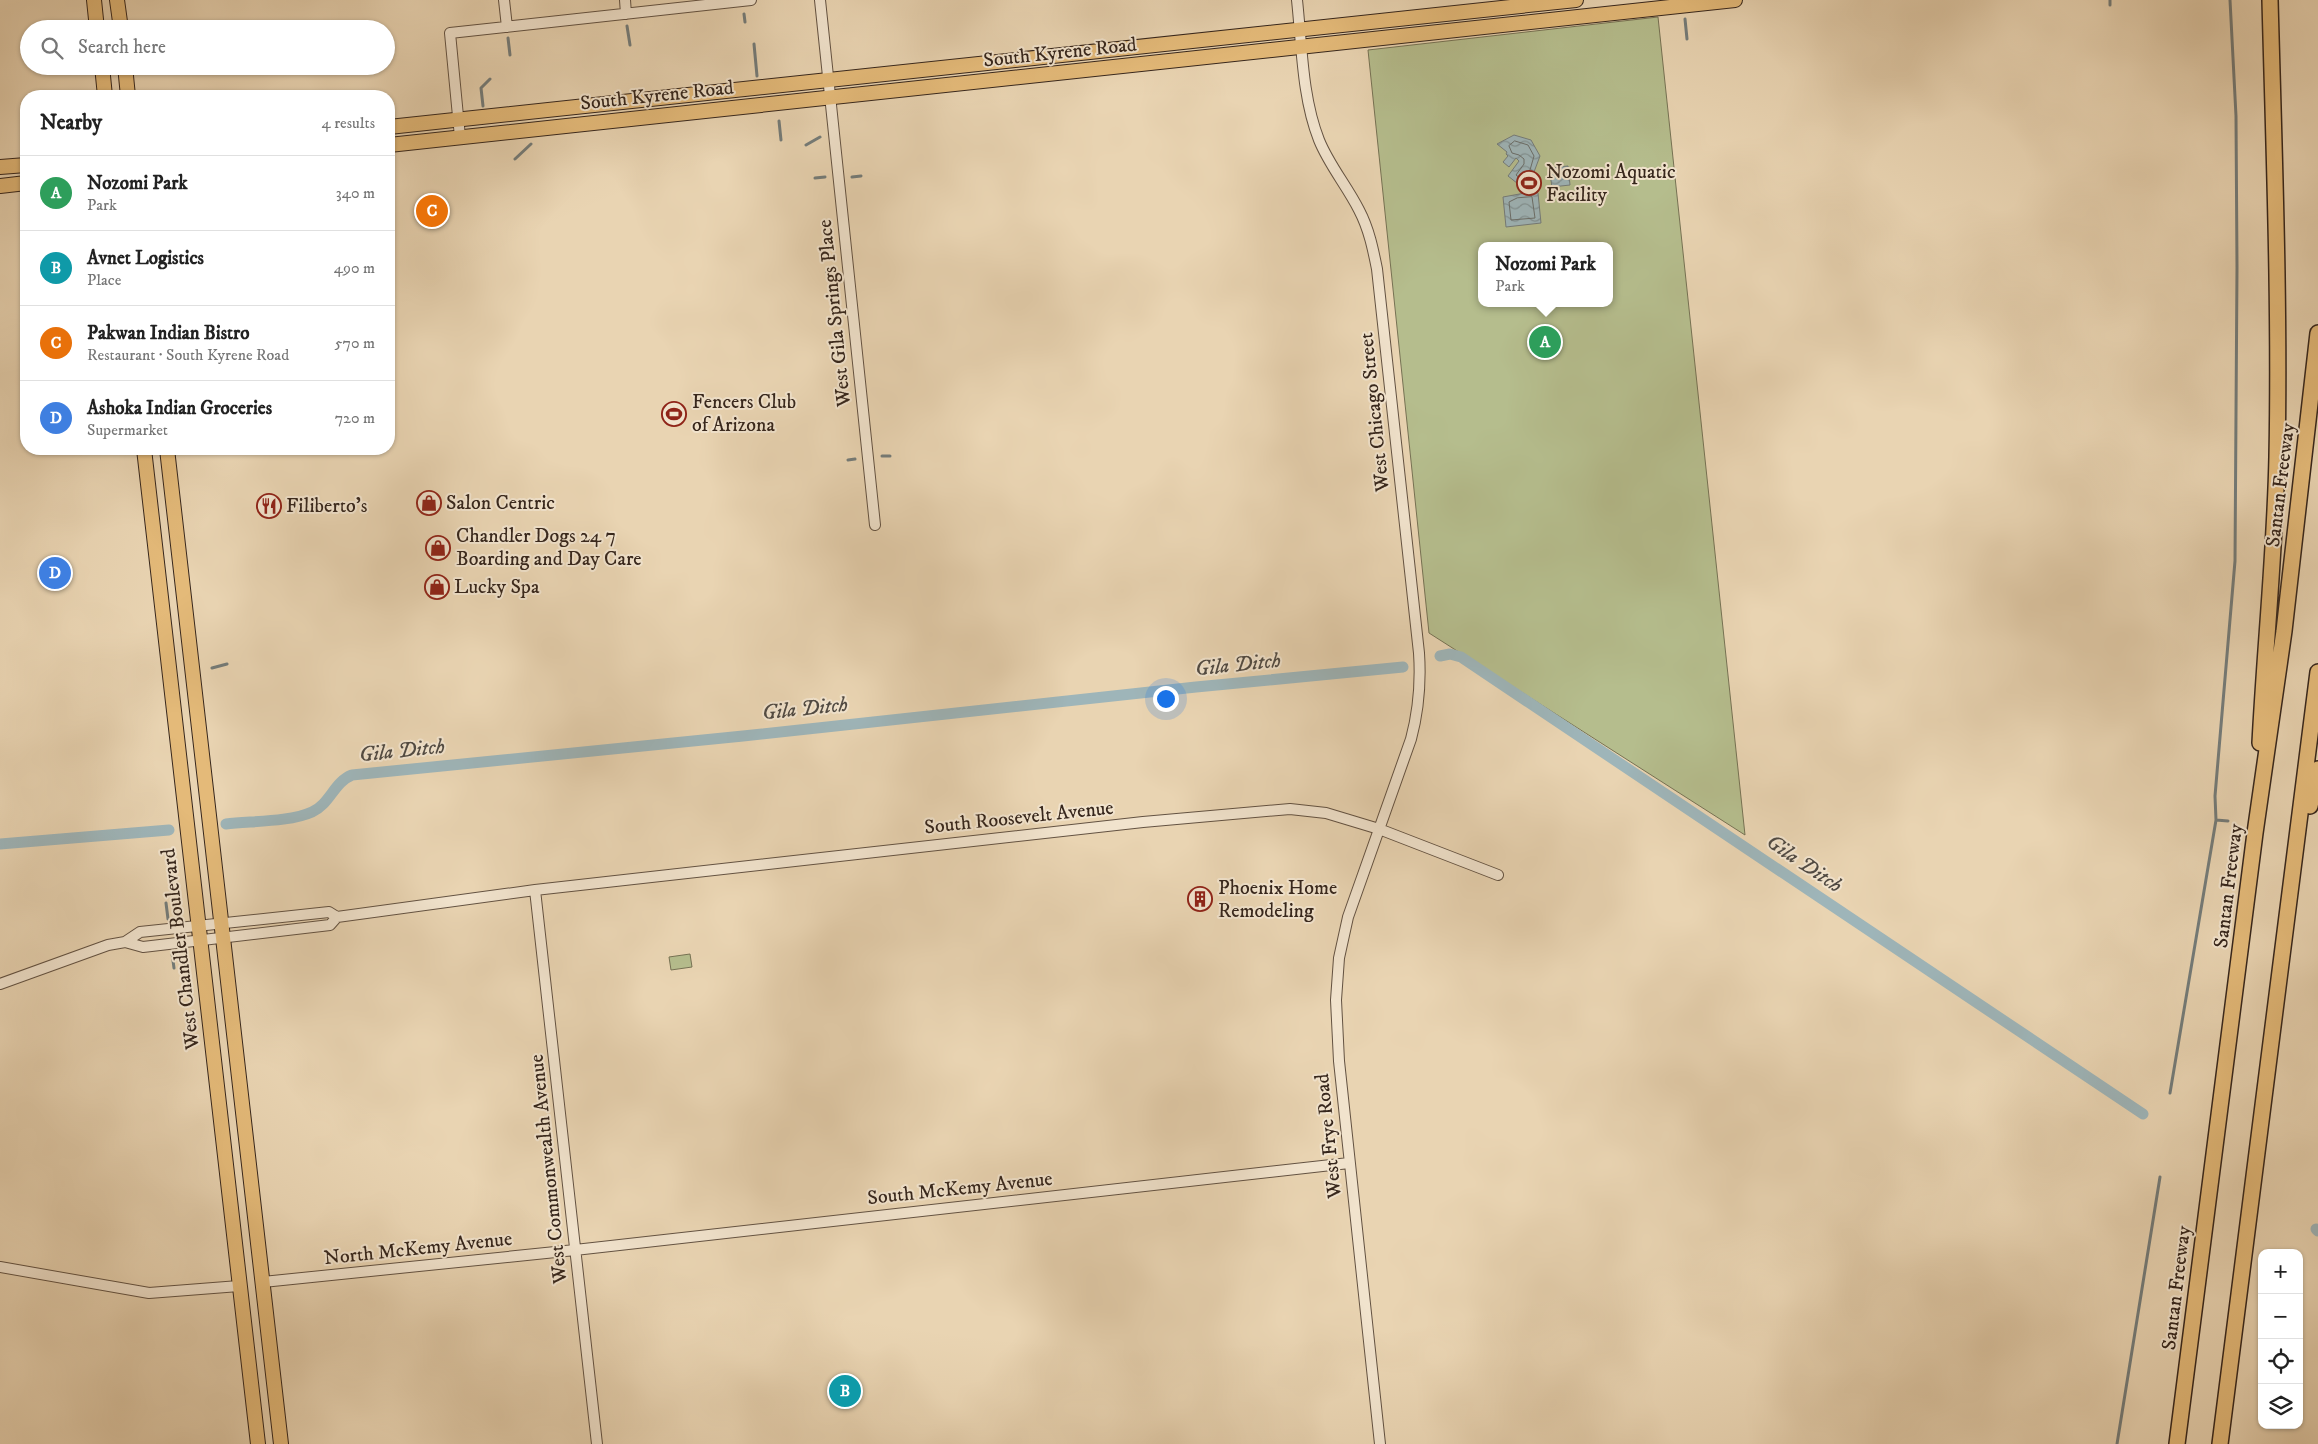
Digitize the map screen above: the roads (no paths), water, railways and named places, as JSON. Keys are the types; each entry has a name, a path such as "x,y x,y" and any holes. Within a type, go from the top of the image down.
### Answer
{"highway":[{"path":"2255,833 2274,533 2277,454 2277,325 2270,0"},
{"name":"Santan Freeway","path":"2177,1444 2255,833 2285,621 2318,333"},
{"path":"2220,1444 2318,672"},
{"path":"2290,891 2318,769"}],"main road":[{"path":"94,0 97,20"},
{"path":"118,0 120,20"},
{"name":"South Kyrene Road","path":"395,126 1300,28 1576,0"},
{"name":"South Kyrene Road","path":"395,144 1302,47 1646,5 1735,0"},
{"path":"103,75 104,90"},
{"path":"126,75 127,90"},
{"path":"0,167 20,165"},
{"path":"0,186 20,184"},
{"name":"West Chandler Boulevard","path":"145,455 258,1444"},
{"path":"168,455 281,1444"}],"street":[{"path":"504,0 507,27"},
{"path":"625,0 626,14"},
{"path":"460,137 450,33 751,0"},
{"name":"West Gila Springs Place","path":"820,0 875,525"},
{"name":"West Chicago Street","path":"1297,0 1308,96 1315,127 1326,154 1362,216 1377,269 1419,653 1421,683 1419,709 1412,739 1379,829"},
{"name":"South Roosevelt Avenue","path":"0,984 108,945 125,942 140,932 200,933 222,930 330,925 336,917 535,890 1147,821 1290,809 1326,813 1379,829 1498,875"},
{"name":"West Frye Road","path":"1379,829 1348,917 1339,958 1336,1027 1380,1444"},
{"name":"West Commonwealth Avenue","path":"535,890 597,1444"},
{"name":"South McKemy Avenue","path":"575,1250 1350,1163"},
{"name":"North McKemy Avenue","path":"263,1282 575,1250"},
{"path":"0,1267 148,1293 239,1286"}],"water":[{"path":"1514,135 1531,140 1540,156 1534,172 1522,187 1508,176 1519,161 1516,158 1509,167 1503,162 1508,156 1507,152 1497,144"},
{"path":"1568,166 1570,185 1552,187 1549,168"},
{"path":"1536,191 1538,193 1541,223 1506,227 1503,197"}],"waterway":[{"path":"2110,0 2110,5"},
{"path":"2170,1093 2216,820 2215,796 2235,561 2236,116 2230,0"},
{"path":"744,14 745,22"},
{"path":"1685,19 1687,39"},
{"path":"627,26 630,45"},
{"path":"508,38 510,55"},
{"path":"754,44 757,76"},
{"path":"483,106 481,88 490,79"},
{"path":"779,121 781,140"},
{"path":"806,145 820,137"},
{"path":"515,159 531,144"},
{"path":"852,177 861,176"},
{"path":"815,178 825,177"},
{"path":"827,272 835,271"},
{"path":"882,456 890,456"},
{"path":"848,460 855,459"},
{"name":"Gila Ditch","path":"1440,656 1450,654 1461,657 2143,1114"},
{"path":"212,668 227,664"},
{"name":"Gila Ditch","path":"226,824 293,818 312,812 323,804 346,778 352,775 1403,667"},
{"path":"2216,820 2228,821"},
{"name":"Gila Ditch","path":"0,844 169,830"},
{"path":"166,903 168,919"},
{"path":"172,953 174,968"},
{"path":"2117,1444 2160,1177"}],"place":[{"name":"Nozomi Aquatic Facility","path":"1529,183"},
{"name":"Pakwan Indian Bistro","path":"432,211"},
{"name":"Nozomi Park","path":"1545,342"},
{"name":"Fencers Club of Arizona","path":"674,414"},
{"name":"Salon Centric","path":"429,503"},
{"name":"Filiberto's","path":"269,506"},
{"name":"Chandler Dogs 24 7 Boarding and Day Care","path":"438,548"},
{"name":"Ashoka Indian Groceries","path":"55,573"},
{"name":"Lucky Spa","path":"437,587"},
{"name":"Phoenix Home Remodeling","path":"1200,899"},
{"name":"Avnet Logistics","path":"845,1391"}]}
